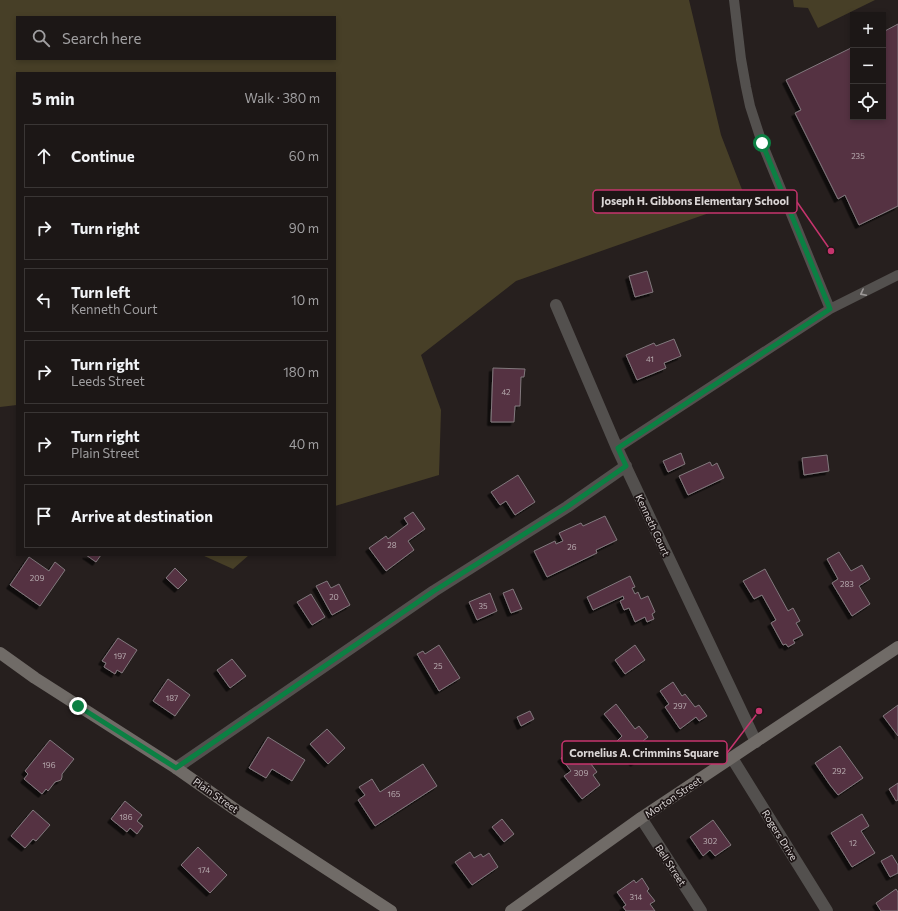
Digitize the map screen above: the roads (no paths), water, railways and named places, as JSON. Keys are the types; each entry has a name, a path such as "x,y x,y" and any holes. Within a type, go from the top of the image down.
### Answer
{"street":[{"name":"Kenneth Court","path":"556,305 626,466 756,742"},
{"path":"176,768 434,591 567,507 626,466"},
{"name":"Morton Street","path":"511,911 641,818 898,648"},
{"name":"Plain Street","path":"0,653 35,678 176,768 236,810 391,911"},
{"name":"Rogers Drive","path":"732,758 828,911"},
{"name":"Bell Street","path":"641,818 701,911"}],"lane":[{"path":"734,0 750,106 762,143 830,309"},
{"path":"618,448 830,309 898,275"}],"place":[{"name":"Joseph H. Gibbons Elementary School","path":"831,251"},
{"name":"Cornelius A. Crimmins Square","path":"759,711"}]}
